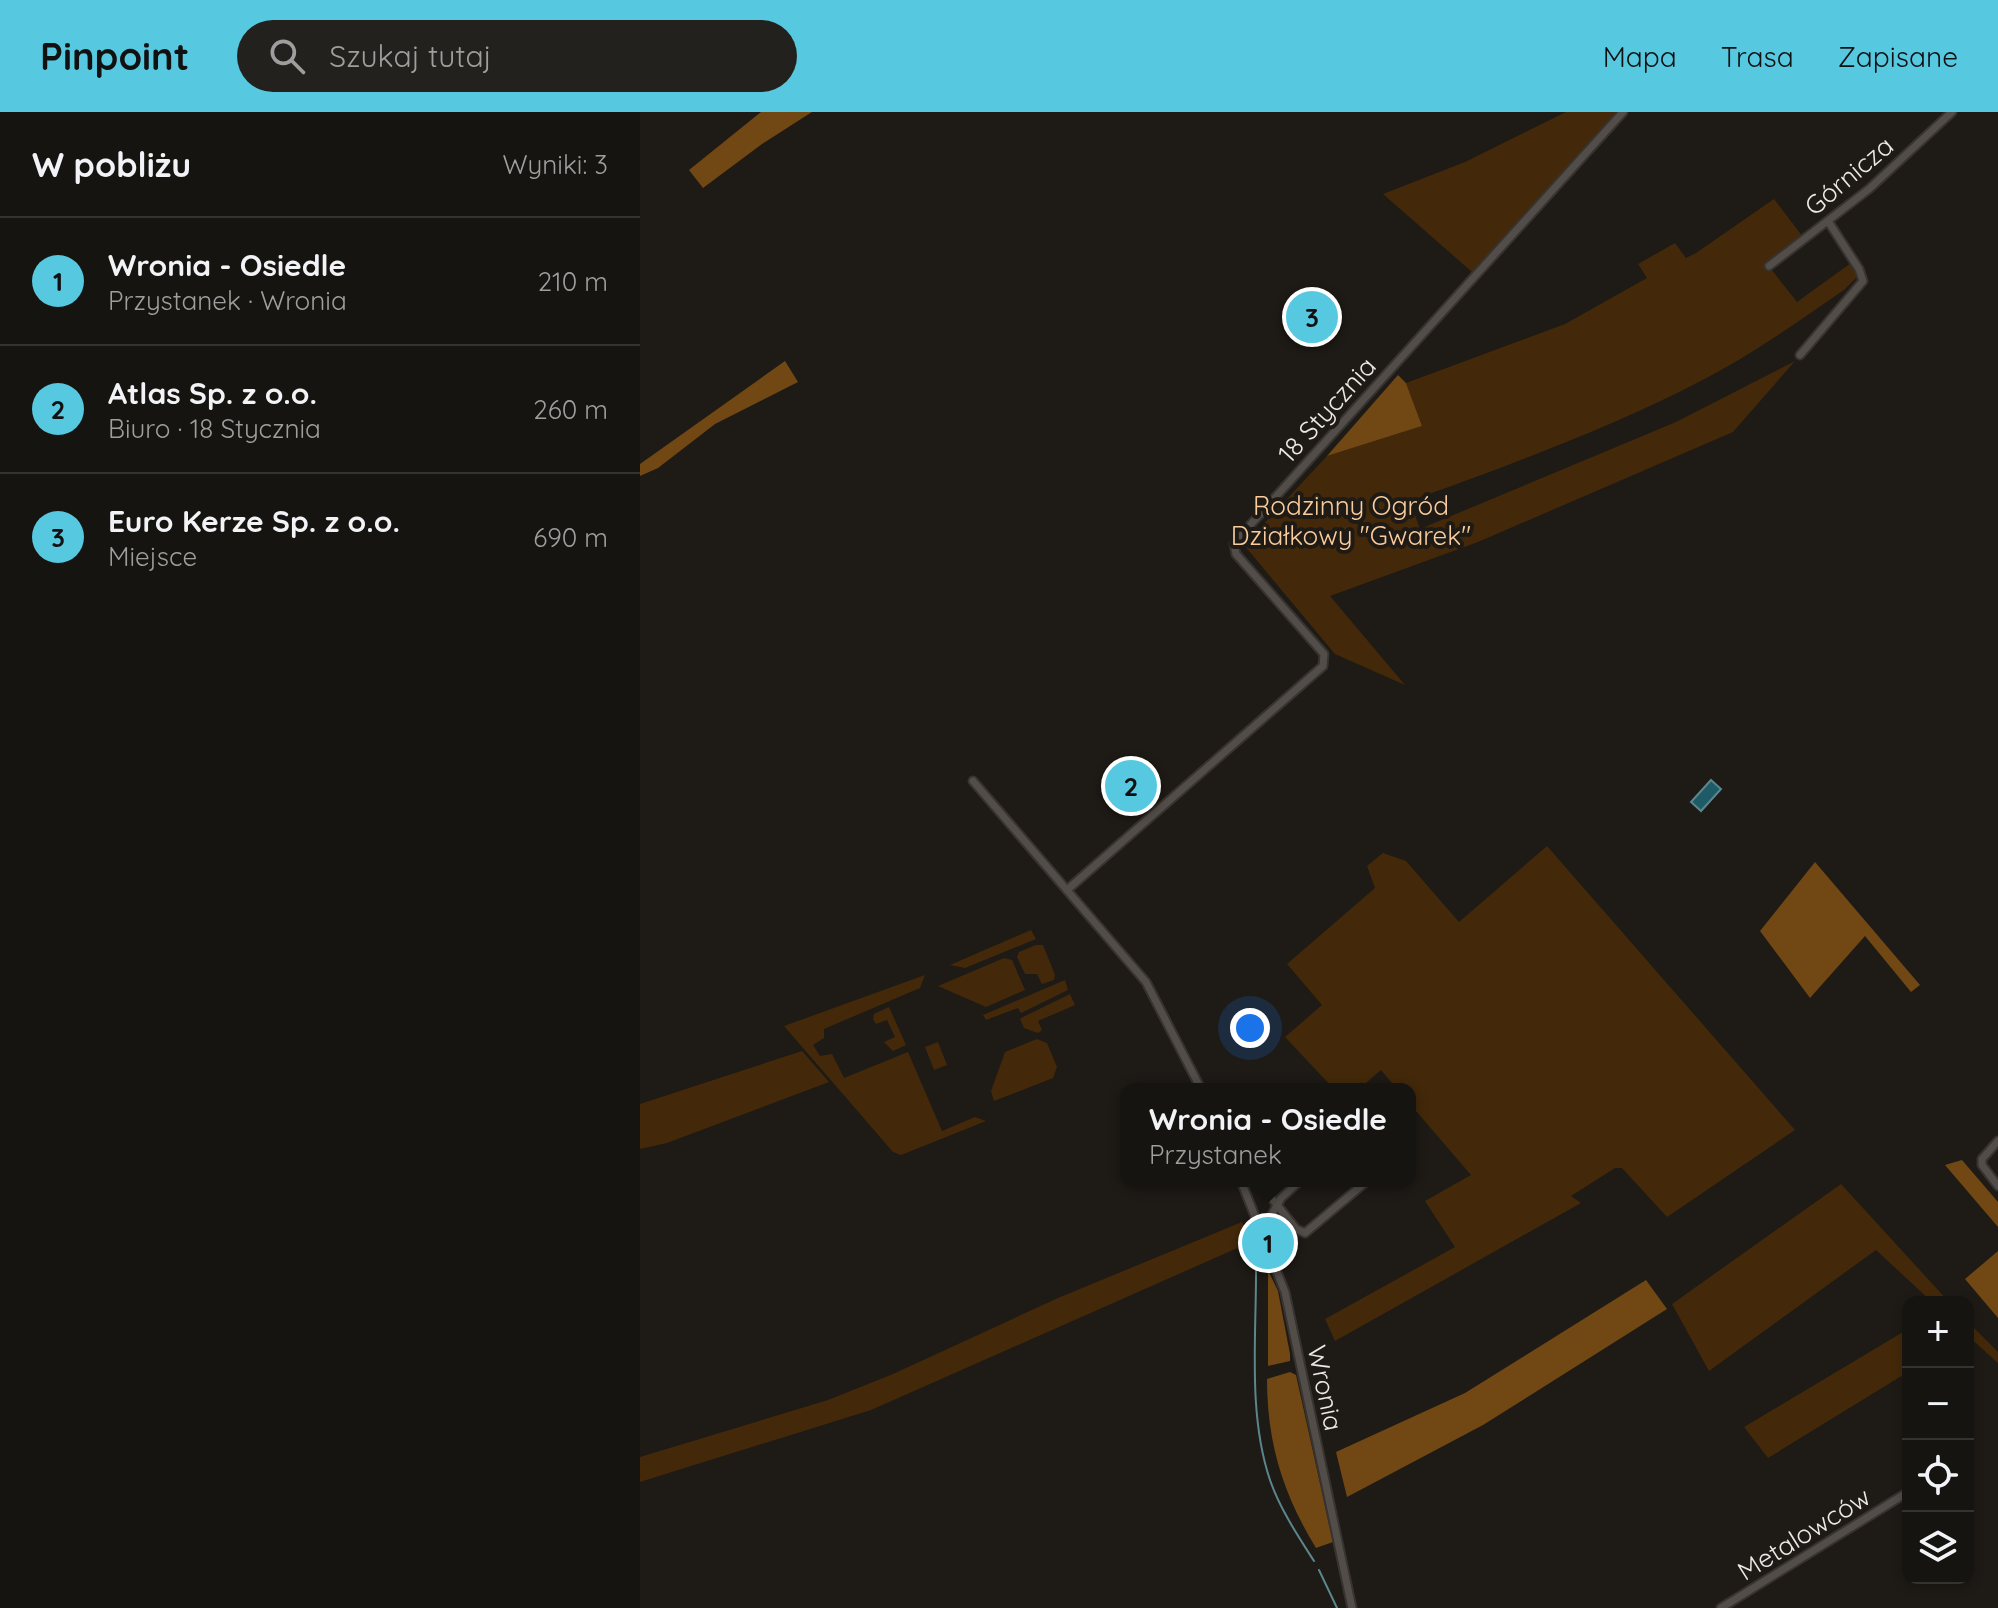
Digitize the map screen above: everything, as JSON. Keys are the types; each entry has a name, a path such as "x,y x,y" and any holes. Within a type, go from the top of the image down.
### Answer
{"street":[{"name":"18 Stycznia","path":"1067,890 1323,666 1324,654 1236,554 1234,543 1623,112"},
{"name":"Górnicza","path":"1769,266 1869,189 1952,112"},
{"path":"1800,355 1863,281 1859,269 1828,221"},
{"path":"973,781 1146,982 1198,1083"},
{"path":"1998,1141 1982,1159 1982,1165 1998,1186"},
{"name":"Wronia","path":"1244,1187 1285,1292 1352,1608"},
{"path":"1262,1187 1296,1229 1307,1233 1360,1187"},
{"path":"1260,1225 1269,1220 1281,1198 1293,1187"},
{"name":"Metalowców","path":"1721,1608 1902,1496"}],"green space":[{"path":"1566,112 1617,112 1472,272 1383,194 1465,162"},
{"name":"Rodzinny Ogród Działkowy \"Gwarek\"","path":"1774,199 1803,237 1767,264 1797,302 1851,263 1858,276 1844,290 1742,358 1665,399 1536,454 1410,501 1420,529 1676,422 1795,361 1733,432 1478,542 1330,596 1405,685 1335,654 1244,545 1327,456 1422,426 1406,383 1565,324 1647,278 1638,264 1675,243 1686,258"},
{"path":"1547,846 1795,1130 1667,1217 1622,1168 1615,1168 1571,1196 1581,1203 1335,1341 1325,1319 1455,1247 1425,1201 1471,1175 1416,1111 1416,1083 1392,1083 1381,1070 1366,1083 1328,1083 1285,1037 1322,1005 1287,964 1375,888 1367,866 1383,853 1406,861 1459,922"},
{"path":"1031,930 1036,939 965,968 950,965"},
{"path":"1043,945 1055,975 1054,980 1042,984 1037,974 1025,974 1017,957 1019,952"},
{"path":"1004,958 1012,960 1025,990 986,1007 938,986"},
{"path":"925,975 920,988 824,1029 824,1038 813,1045 820,1056 832,1054 844,1078 908,1052 942,1131 975,1117 986,1121 901,1155 893,1152 784,1026"},
{"path":"1065,980 1068,990 1021,1013 1018,1008 986,1020 983,1015"},
{"path":"1070,994 1075,1005 1038,1021 1042,1030 1038,1033 1024,1028 1020,1019"},
{"path":"889,1007 906,1045 893,1051 884,1042 895,1037 887,1020 876,1024 873,1019 874,1014"},
{"path":"1037,1039 1047,1043 1057,1067 1053,1078 994,1101 991,1091 1005,1052"},
{"path":"938,1042 947,1065 934,1070 925,1047"},
{"path":"802,1051 829,1082 667,1143 640,1149 640,1104"},
{"path":"1841,1184 1944,1296 1926,1296 1876,1250 1709,1371 1672,1304"},
{"path":"1242,1222 1251,1242 871,1410 640,1482 640,1457 828,1400 893,1374 1058,1298"},
{"path":"1974,1328 1998,1352 1998,1363 1974,1341"},
{"path":"1902,1333 1902,1376 1768,1458 1744,1427"}],"shaded area":[{"path":"761,112 812,112 703,188 689,170"},
{"path":"785,361 798,382 715,424 658,468 640,476 640,464"},
{"path":"1398,375 1406,383 1422,426 1327,456"},
{"path":"1815,862 1920,985 1911,992 1865,936 1810,998 1760,931"},
{"path":"1962,1160 1998,1202 1998,1227 1945,1165"},
{"path":"1998,1251 1998,1318 1965,1279"},
{"path":"1268,1270 1278,1291 1290,1361 1268,1366"},
{"path":"1646,1280 1667,1309 1483,1425 1347,1497 1336,1452 1465,1393"},
{"path":"1290,1372 1296,1375 1333,1542 1316,1548 1286,1488 1270,1425 1267,1379"}],"water":[{"path":"1711,780 1721,789 1701,811 1691,802"}],"waterway":[{"path":"1256,1260 1256,1399 1263,1454 1279,1501 1314,1561"},
{"path":"1319,1570 1337,1608"}],"place":[{"name":"Euro Kerze Sp. z o.o.","path":"1312,317"},
{"name":"Atlas Sp. z o.o.","path":"1131,786"},
{"name":"Wronia - Osiedle","path":"1268,1243"}]}
